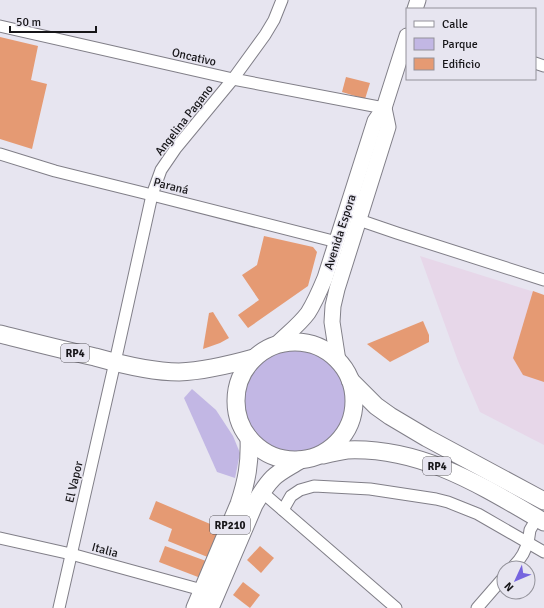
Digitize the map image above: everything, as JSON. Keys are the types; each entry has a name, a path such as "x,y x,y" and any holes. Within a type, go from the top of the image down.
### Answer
{"main road":[{"name":"Avenida Espora","path":"276,344 299,324 308,312 323,284 375,121 384,108 406,39"},
{"name":"Avenida Espora","path":"338,361 332,322 333,306 336,290 388,127 384,108"},
{"name":"RP4","path":"0,334 115,362 151,369 179,372 230,365 254,358"},
{"name":"RP4","path":"300,460 280,459 263,451 249,438 240,423 235,406 236,388 243,372 254,358 264,350 276,344 293,342 310,344 325,350 338,361 350,380 354,397 352,415 346,432 334,446 319,455"},
{"name":"RP4","path":"350,380 376,406 390,416 427,438 544,501"},
{"name":"RP210","path":"195,608 245,487 248,472 249,438"},
{"name":"RP4","path":"210,608 254,505 273,478 284,469 300,460 346,450 394,453 415,458 440,466 466,478 541,520"}],"street":[{"name":"Angelina Pagano","path":"115,362 152,195 161,170 181,142 233,78 265,35 274,20 282,0"},
{"name":"Oncativo","path":"0,26 233,78 384,108"},
{"name":"Paraná","path":"0,154 55,171 337,242"},
{"path":"359,220 397,234 544,280"},
{"name":"El Vapor","path":"59,608 115,362"},
{"path":"283,510 292,496 300,490 314,486 370,489 436,499 448,502 478,514 544,552"},
{"path":"262,492 396,608"},
{"path":"519,560 528,543 530,530 541,520"},
{"name":"Italia","path":"0,538 71,554 202,590"},
{"path":"477,608 496,586"}],"shaded area":[{"path":"420,256 544,295 544,445 480,412 458,361"}],"green space":[{"path":"294,347 315,351 332,363 344,380 348,401 344,422 332,439 315,451 294,455 273,451 256,439 244,422 240,401 244,380 256,363 273,351"},
{"path":"192,389 216,410 233,436 240,453 235,478 217,472 184,398"}],"building":[{"path":"0,37 38,46 31,80 47,84 32,149 0,139"},
{"path":"346,77 370,83 365,99 342,92"},
{"path":"264,236 313,247 317,252 308,286 248,328 238,315 259,300 242,275 257,265"},
{"path":"533,291 544,295 544,382 523,375 513,358"},
{"path":"213,312 229,338 203,349 209,313"},
{"path":"423,321 429,335 429,342 390,362 367,344"},
{"path":"156,501 222,529 210,558 168,541 172,529 149,519"},
{"path":"165,546 206,561 201,574 198,577 159,562"},
{"path":"260,546 274,558 261,573 247,560"},
{"path":"243,582 260,595 250,608 233,595"}]}
